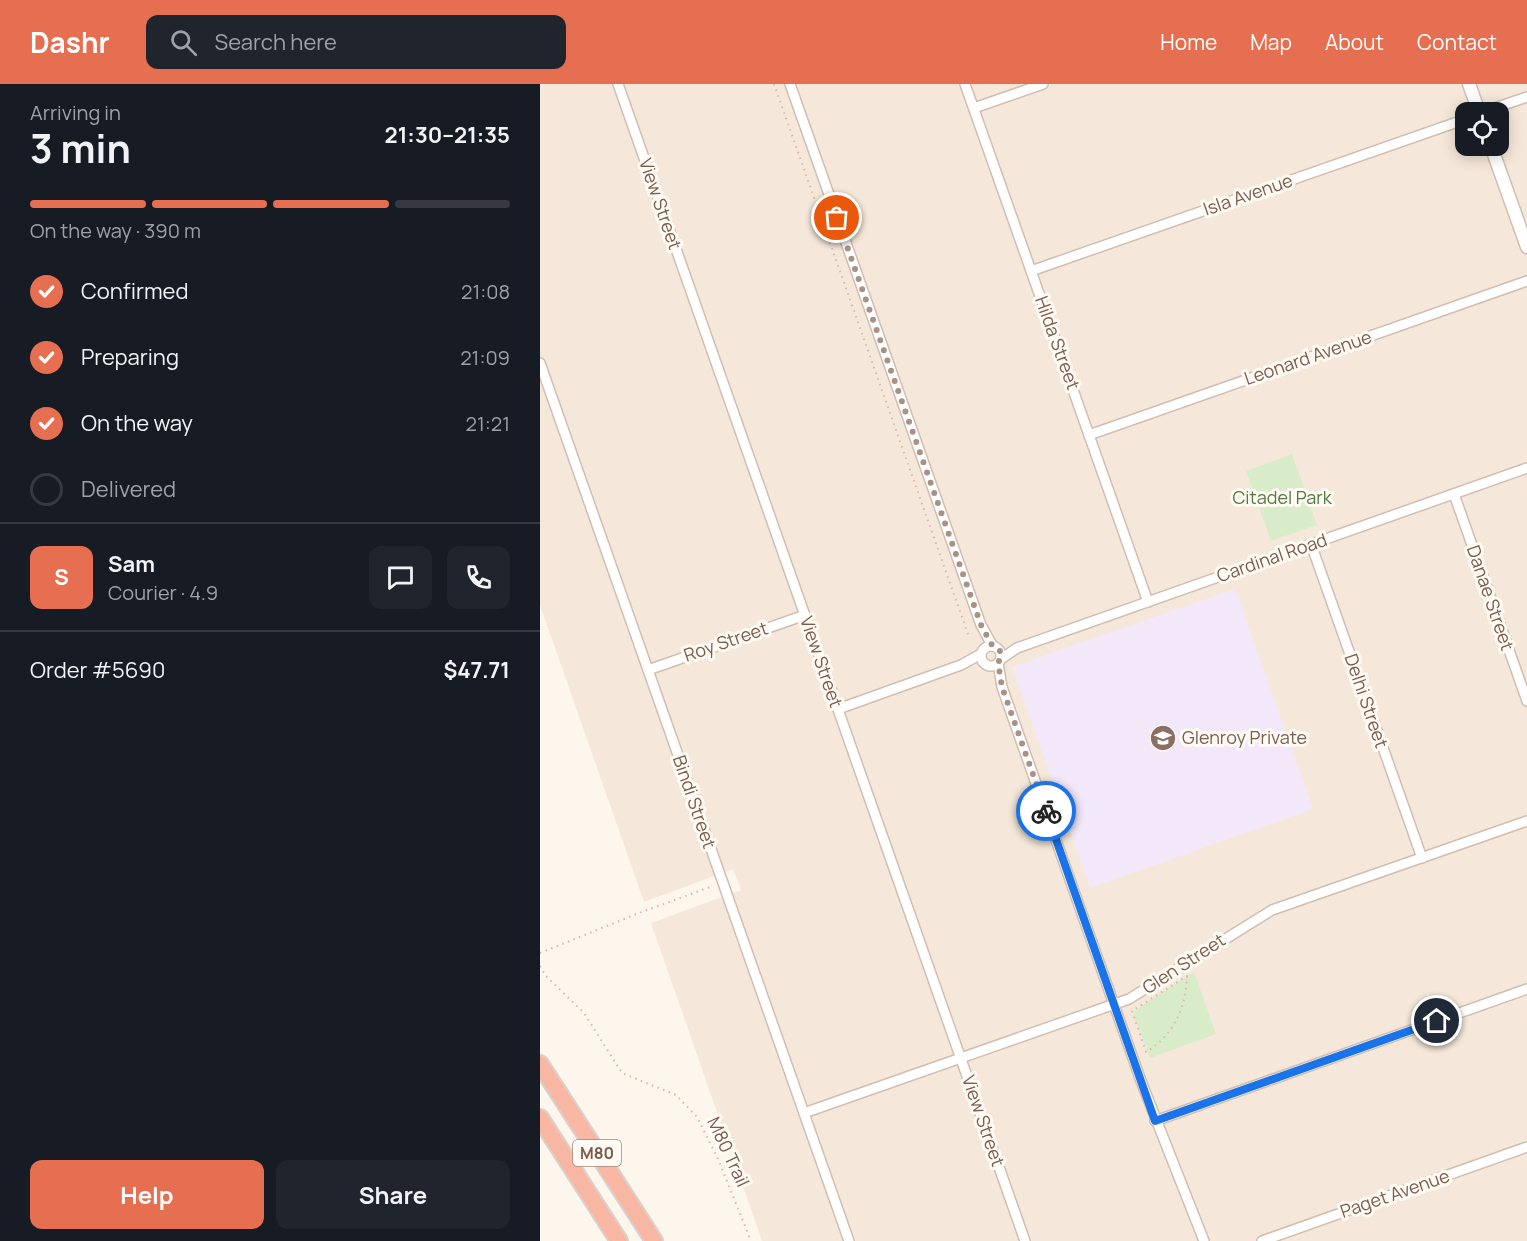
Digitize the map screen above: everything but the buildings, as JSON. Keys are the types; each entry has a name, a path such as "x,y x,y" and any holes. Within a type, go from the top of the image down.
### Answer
{"highway":[{"name":"M80","path":"540,1064 654,1241"},
{"name":"M80","path":"540,1118 620,1241"}],"street":[{"name":"View Street","path":"618,84 1025,1241"},
{"path":"790,84 1155,1121 1204,1241"},
{"name":"Hilda Street","path":"965,84 1148,602"},
{"path":"974,108 1043,84"},
{"path":"1469,84 1477,102"},
{"path":"1509,103 1527,97"},
{"name":"Isla Avenue","path":"1031,271 1455,123"},
{"path":"1495,156 1527,247"},
{"name":"Leonard Avenue","path":"1089,435 1527,281"},
{"name":"Bindi Street","path":"540,363 849,1241"},
{"name":"Cardinal Road","path":"838,709 1527,468"},
{"name":"Danae Street","path":"1454,494 1527,701"},
{"name":"Delhi Street","path":"1311,544 1422,858"},
{"name":"Roy Street","path":"648,670 805,615"},
{"name":"Glen Street","path":"804,1113 1114,1005 1136,995 1272,910 1527,821"},
{"path":"1155,1121 1527,989"},
{"name":"Paget Avenue","path":"1262,1241 1527,1147"}],"path":[{"path":"774,84 969,637"},
{"path":"540,953 639,913 723,883"},
{"name":"M80 Trail","path":"540,966 546,976 584,1012 622,1073 675,1095 697,1117 718,1159 751,1241"},
{"path":"1187,976 1184,1002 1178,1017 1165,1036 1146,1052 1132,1011 1187,976"}],"shaded area":[{"path":"540,84 1527,84 1527,1241 762,1241 651,923 741,890 733,869 644,902 540,605"},
{"name":"Glenroy Private","path":"1235,589 1313,809 1090,888 1012,667"}],"green space":[{"name":"Citadel Park","path":"1292,454 1317,525 1271,541 1246,471"},
{"path":"1194,972 1216,1034 1150,1058 1134,1016 1135,1010"}],"way so far":[{"path":"837,218 981,625 992,645 1000,651 1001,659 998,663 1002,687 1046,811"}],"place":[{"name":"Glenroy Private","path":"1163,738"}],"route":[{"path":"1046,811 1155,1121 1437,1021"}]}
